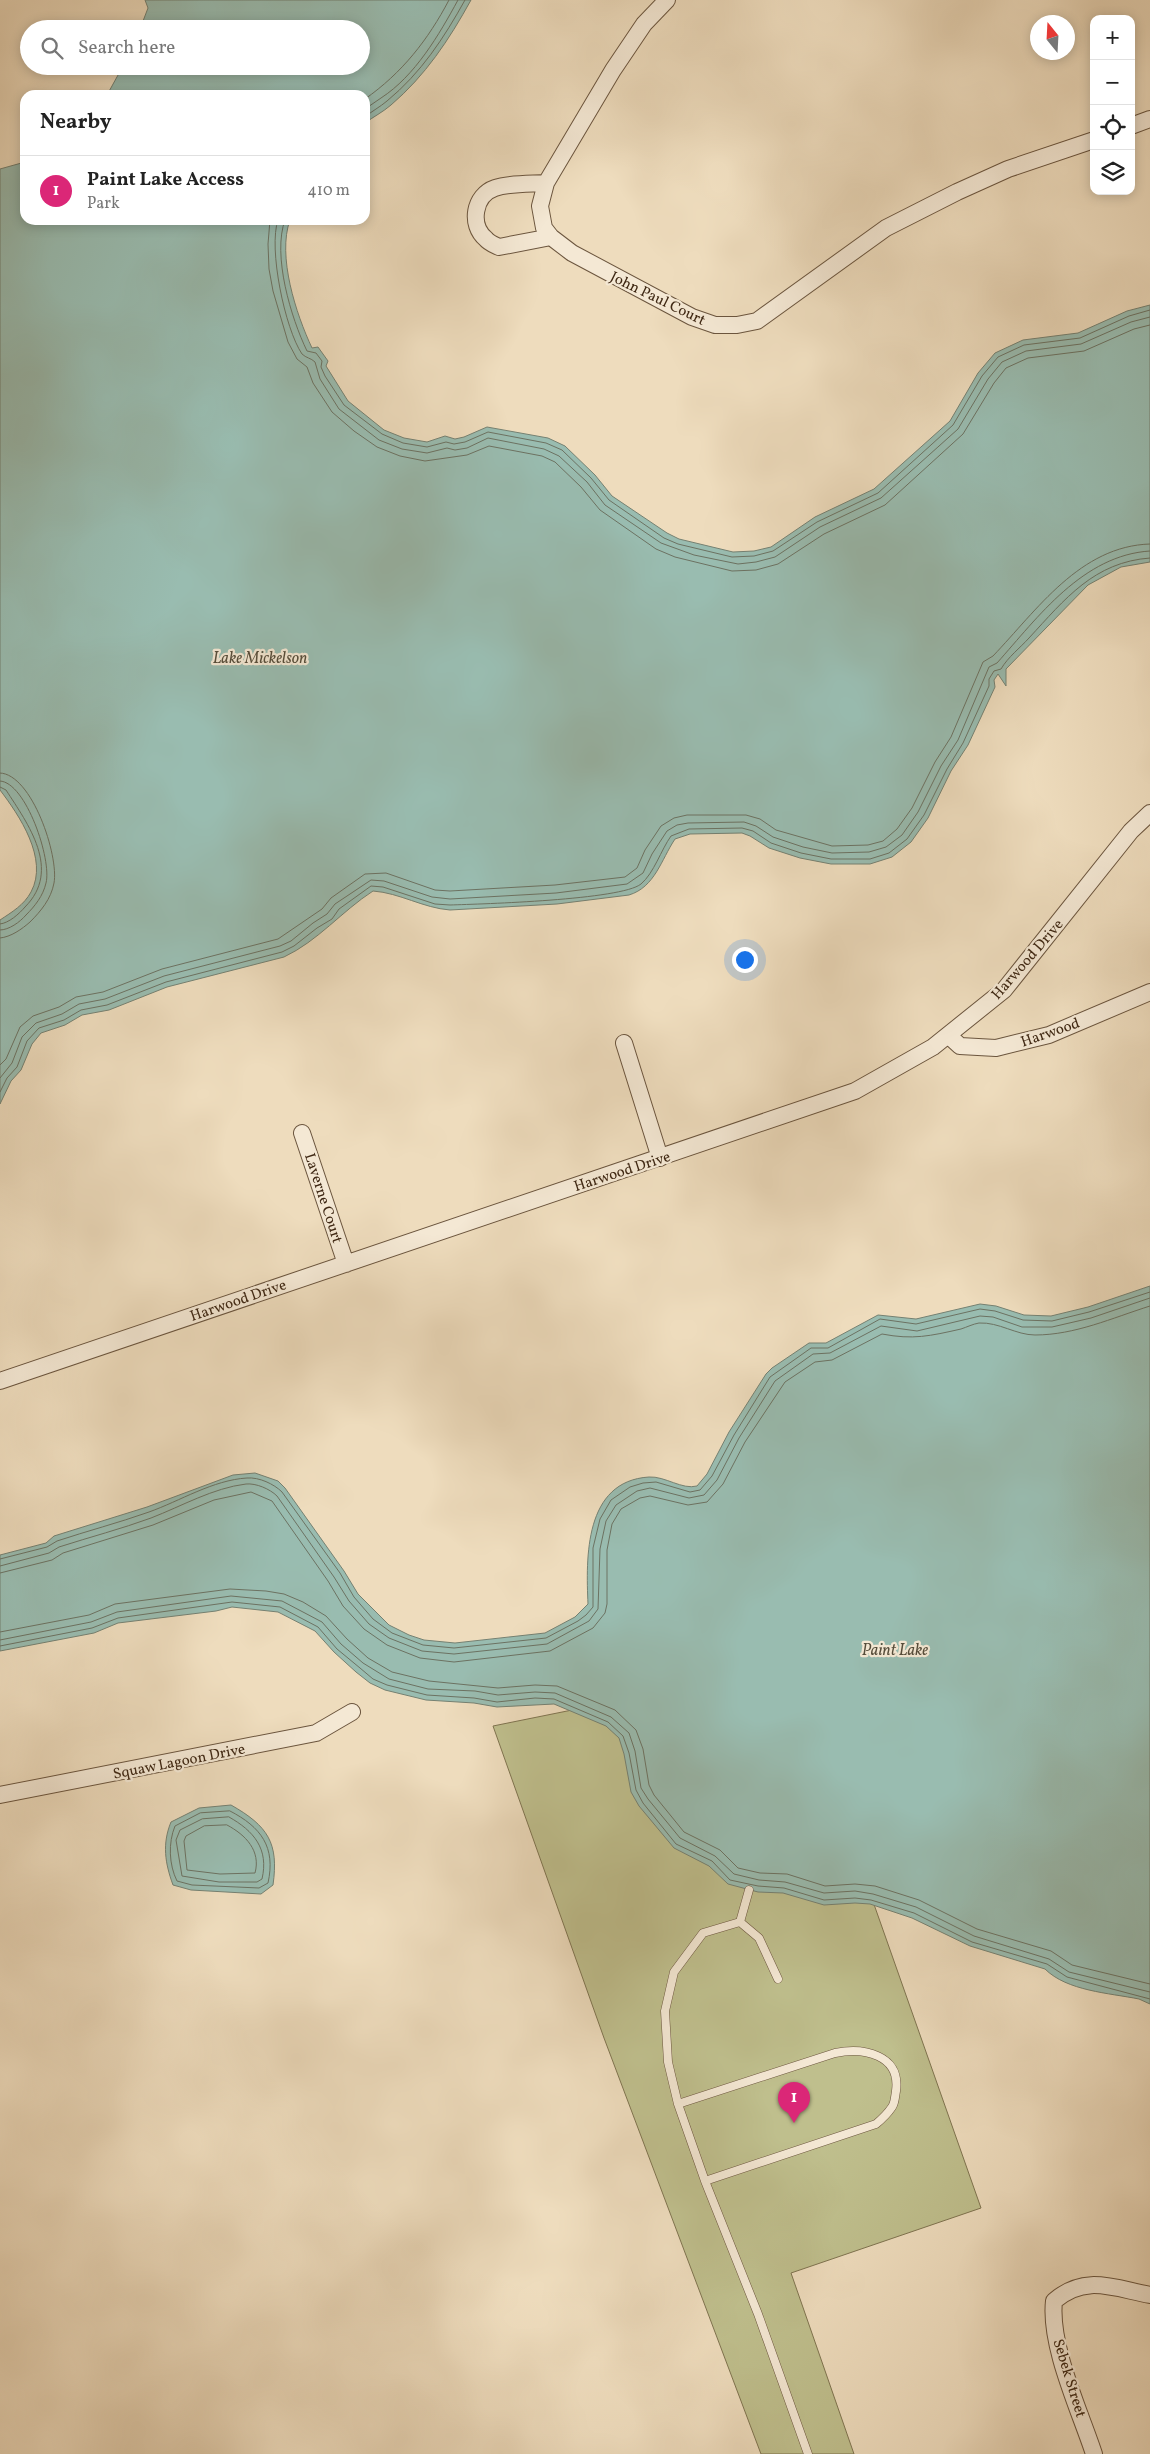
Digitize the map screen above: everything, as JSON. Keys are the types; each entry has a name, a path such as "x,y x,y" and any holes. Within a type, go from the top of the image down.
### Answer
{"street":[{"name":"John Paul Court","path":"667,0 644,24 608,78 546,183 540,206 544,228 551,237 572,253 608,274 692,317 715,325 757,321 886,228 1008,169 1090,141"},
{"path":"1135,125 1150,119"},
{"path":"546,183 494,188 481,196 475,211 477,225 484,239 499,248 551,237"},
{"name":"Harwood Drive","path":"0,1381 854,1091 933,1047 1004,990 1131,831 1150,813"},
{"name":"Harwood","path":"948,1035 960,1046 996,1048 1049,1036 1150,992"},
{"path":"624,1043 660,1158"},
{"name":"Laverne Court","path":"302,1133 346,1264"},
{"name":"Squaw Lagoon Drive","path":"0,1795 316,1733 352,1712"},
{"name":"Sebek Street","path":"1094,2454 1060,2353 1052,2312 1054,2301 1066,2290 1089,2283 1150,2295"}],"lane":[{"path":"740,1922 749,1890"},
{"path":"740,1922 759,1938 778,1979"},
{"path":"740,1922 703,1933 674,1972 665,2011 668,2062 678,2104 705,2180 758,2314 808,2454"},
{"path":"678,2104 835,2053 853,2049 870,2052 890,2065 897,2080 893,2105 876,2124 705,2180"}],"green space":[{"path":"790,1666 981,2208 791,2273 854,2454 761,2454 604,2038 493,1726"}],"water":[{"path":"145,0 471,0 436,57 415,82 391,105 370,120 370,90 110,90 118,75 370,75 370,20 143,20 148,8"},
{"name":"Lake Mickelson","path":"20,163 20,225 289,225 286,250 290,285 300,319 312,348 318,347 328,361 326,366 348,401 384,430 404,438 427,442 445,436 455,439 464,437 487,427 548,438 565,446 595,475 612,496 667,533 679,539 733,552 754,551 771,547 815,517 874,489 950,421 978,373 995,353 1023,340 1078,333 1127,311 1150,305 1150,562 1121,567 1088,585 1006,669 1006,686 998,674 994,680 995,687 968,745 951,771 928,818 911,842 892,857 870,864 831,864 800,858 769,848 742,833 690,834 675,839 651,879 645,886 629,895 557,904 450,910 373,891 308,943 284,957 167,987 109,1010 82,1015 65,1025 41,1033 32,1044 21,1070 11,1081 0,1104 0,920 17,908 28,897 36,879 36,866 34,852 23,825 0,790 0,169"},
{"name":"Paint Lake","path":"1150,1286 1150,2004 1139,1999 1076,1987 1054,1976 1045,1969 970,1946 912,1918 870,1904 824,1905 783,1893 758,1892 728,1884 709,1866 674,1848 639,1806 631,1792 619,1738 606,1726 554,1704 497,1707 474,1703 426,1700 385,1690 370,1683 356,1672 315,1631 278,1612 232,1607 216,1611 118,1623 94,1633 0,1651 0,1555 46,1543 54,1536 147,1507 233,1475 255,1473 278,1481 285,1488 344,1571 358,1594 389,1625 424,1640 455,1643 545,1633 575,1617 588,1604 589,1545 593,1525 601,1507 612,1492 628,1482 649,1477 685,1486 697,1486 707,1474 729,1432 766,1374 809,1343 826,1343 878,1315 916,1319 980,1304 996,1306 1024,1315 1051,1316 1088,1307"},
{"path":"231,1805 254,1820 268,1837 274,1858 273,1885 261,1894 191,1890 173,1885 166,1854 166,1838 171,1822 199,1808"}],"place":[{"name":"Paint Lake Access","path":"794,2123"}]}
